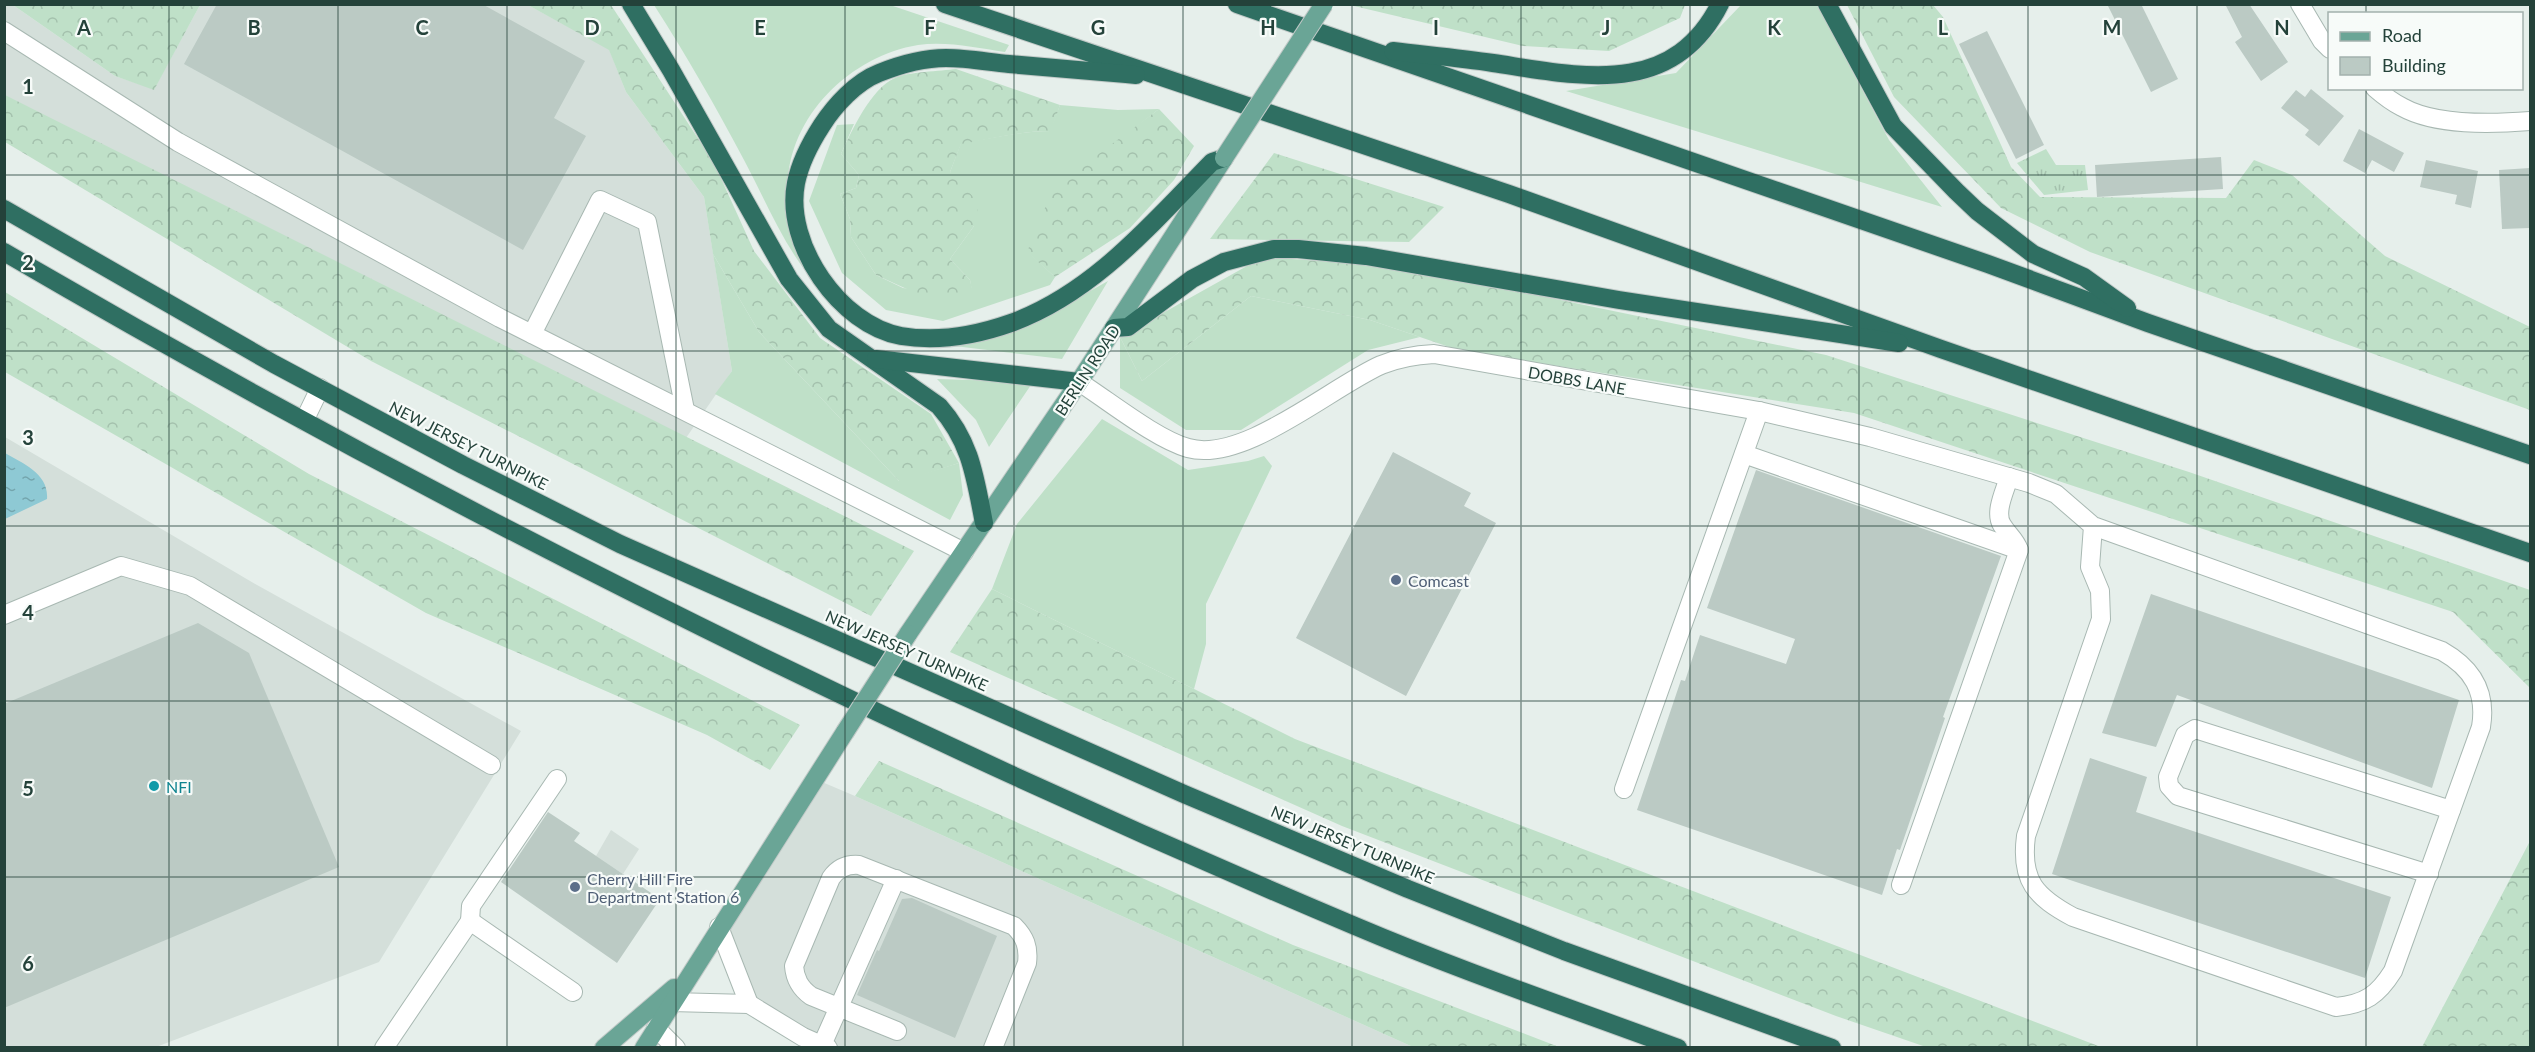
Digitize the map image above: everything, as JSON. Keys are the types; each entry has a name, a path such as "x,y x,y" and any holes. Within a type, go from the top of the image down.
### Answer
{"highway":[{"path":"630,4 671,70 789,279 829,328 939,406 953,422 963,438 971,461 984,523"},
{"path":"945,4 1509,194 1941,349 2530,553"},
{"path":"1237,4 1988,264 2148,323 2530,455"},
{"path":"1360,48 1486,62 1566,74 1608,76 1636,73 1678,55 1693,45 1704,32 1720,4"},
{"path":"1827,4 1893,126 1956,191 1977,211 2032,254 2084,277 2148,323"},
{"path":"1169,78 945,58 908,64 876,74 848,94 829,115 811,143 796,184 796,212 805,250 829,289 849,311 871,325 900,336 931,338 972,335 1013,322 1068,294 1122,254 1212,162 1224,158"},
{"name":"NEW JERSEY TURNPIKE","path":"4,209 320,388 464,465 620,544 1184,794 1408,889 1553,946 1832,1047"},
{"path":"1114,328 1128,327 1192,279 1224,262 1274,249 1298,249 1366,256 1619,300 1941,349"},
{"path":"4,252 177,353 658,606 997,767 1359,928 1678,1047"},
{"path":"871,358 1079,382"}],"main road":[{"name":"BERLIN ROAD","path":"644,1047 908,634 1079,382 1324,4"},
{"path":"604,1047 687,977"}],"street":[{"path":"2300,4 2328,46"},
{"path":"4,31 178,142 532,334 964,552"},
{"path":"2378,90 2403,108 2438,118 2494,124 2530,121"},
{"path":"532,334 600,200 647,222 685,410"},
{"name":"DOBBS LANE","path":"1079,382 1172,443 1191,449 1209,450 1231,446 1268,430 1380,366 1407,356 1434,354 1759,411 1870,437 2008,477 2056,494 2093,526"},
{"path":"304,421 320,388"},
{"path":"1624,789 1759,411"},
{"path":"1744,454 2019,550"},
{"path":"1901,885 2019,550 2015,538 2002,525 1999,513 2008,477"},
{"path":"2093,526 2417,641 2461,662 2473,676 2483,714 2481,727 2451,810 2393,971 2384,986 2357,1004 2336,1007 2073,917 2050,904 2037,892 2026,872 2024,850 2026,836 2101,620 2100,591 2090,567 2093,526"},
{"path":"4,615 122,566 190,586 491,765"},
{"path":"2429,874 2178,796 2169,786 2168,777 2185,735 2195,729 2451,810"},
{"path":"384,1047 470,921 471,906 557,779"},
{"path":"897,1031 804,991 796,979 794,969 831,878 841,868 857,864 1014,926 1021,933 1026,942 1027,963 993,1047"},
{"path":"671,1002 749,1004 803,1037 825,1046 839,1008 896,879"},
{"path":"470,921 573,992"},
{"path":"719,927 749,1004"},
{"path":"656,1028 676,1047"}],"shaded area":[{"path":"4,5 13,5 115,76 154,89 200,5 528,5 609,49 626,92 704,197 732,371 686,438 8,98 4,95"},
{"path":"5,437 257,585 521,731 379,962 156,1047 5,1048"},
{"path":"815,779 1413,1047 821,1047 749,1004 719,927"},
{"path":"611,830 639,849 623,874 596,856"}],"green space":[{"path":"1356,4 1685,5 1680,18 1609,51 1523,46 1354,6"},
{"path":"13,5 200,5 154,90 115,76"},
{"path":"528,5 611,5 714,163 754,251 820,338 931,414 959,463 900,482 759,332 713,254 704,197 626,92 609,50"},
{"path":"654,5 890,5 1009,45 1005,52 940,44 918,45 892,52 868,63 845,78 825,96 809,118 796,142 789,168 788,195 812,279 783,237 723,120"},
{"path":"1741,5 1817,5 1889,140 1942,207 1566,91 1676,73"},
{"path":"1847,5 1933,5 1943,17 2011,167 2040,197 2226,198 2254,160 2292,175 2385,256 2530,327 2530,410 2090,252 2001,208 1894,97"},
{"path":"956,69 1060,105 1051,131 1017,134 961,144 950,172 979,203 974,226 950,259 970,280 974,297 931,300 876,275 851,237 850,219 840,194 856,188 859,175 841,154 863,112 886,83 907,74"},
{"path":"5,95 914,551 871,616 371,361 5,142"},
{"path":"1060,105 1118,110 1159,109 1113,145 1028,252 1055,277 1050,285 943,321 886,310 842,273 809,201 837,125 854,124 841,154 859,175 856,188 840,194 850,219 851,237 876,275 903,288 973,297 970,280 950,259 974,226 950,172 961,143 1050,131"},
{"path":"1159,109 1194,146 1174,180 1130,228 1055,277 1027,252 1053,188"},
{"path":"2046,149 2056,165 2085,165 2088,190 2044,195 2017,163"},
{"path":"1274,153 1444,207 1409,242 1210,239"},
{"path":"713,254 759,332 899,481 959,463 963,495 950,520 715,394 732,371"},
{"path":"1263,257 1364,264 1478,283 1826,355 2189,472 2530,590 2530,688 2453,612 1854,413 1458,350 1370,320 1251,296 1142,381 1120,337"},
{"path":"1108,281 1062,359 930,343 1024,328"},
{"path":"5,292 309,474 800,725 770,770 707,735 426,613 5,372"},
{"path":"1251,296 1370,320 1420,337 1368,350 1241,430 1186,430 1120,388 1120,337 1142,381"},
{"path":"937,379 1033,382 989,447 976,420"},
{"path":"1102,419 1188,470 1248,461 1264,456 1272,466 1206,604 1206,644 1194,689 992,589 1017,524"},
{"path":"992,589 1295,739 2101,1047 1926,1047 1836,1016 1342,826 950,652"},
{"path":"879,761 1293,945 1559,1047 1413,1047 855,796"},
{"path":"2530,841 2530,1047 2422,1047"}],"water":[{"path":"5,453 40,476 47,490 47,499 5,519"}],"building":[{"path":"217,4 482,4 585,61 554,118 586,136 523,250 184,64"},
{"path":"2107,4 2141,4 2178,79 2151,92"},
{"path":"2225,4 2249,4 2288,62 2261,81 2235,42 2242,37"},
{"path":"1987,31 2044,145 2016,159 1959,44"},
{"path":"2311,89 2344,116 2319,146 2305,135 2309,130 2281,108 2296,90 2305,97"},
{"path":"2359,129 2404,153 2394,172 2372,160 2365,173 2343,161"},
{"path":"2221,157 2223,189 2097,197 2095,165"},
{"path":"2426,160 2478,171 2471,208 2455,204 2457,195 2420,187"},
{"path":"2530,168 2530,228 2502,229 2499,170"},
{"name":"Comcast","path":"1393,452 1471,493 1464,506 1496,523 1406,696 1296,638"},
{"path":"1756,470 2001,556 1943,717 1945,718 1900,850 1897,849 1882,895 1637,810 1681,680 1685,681 1700,635 1786,664 1795,639 1707,608"},
{"path":"2151,594 2459,700 2432,788 2177,695 2156,747 2102,733"},
{"name":"NFI","path":"198,623 249,653 339,867 4,1008 4,704"},
{"path":"2090,758 2147,777 2136,812 2391,897 2365,978 2052,874"},
{"path":"548,812 580,833 574,841 660,899 617,963 501,882"},
{"path":"912,898 997,936 955,1038 857,995 902,899"}],"place":[{"name":"Comcast","path":"1396,580"},
{"name":"NFI","path":"154,786"},
{"name":"Cherry Hill Fire Department Station 6","path":"575,887"}]}
